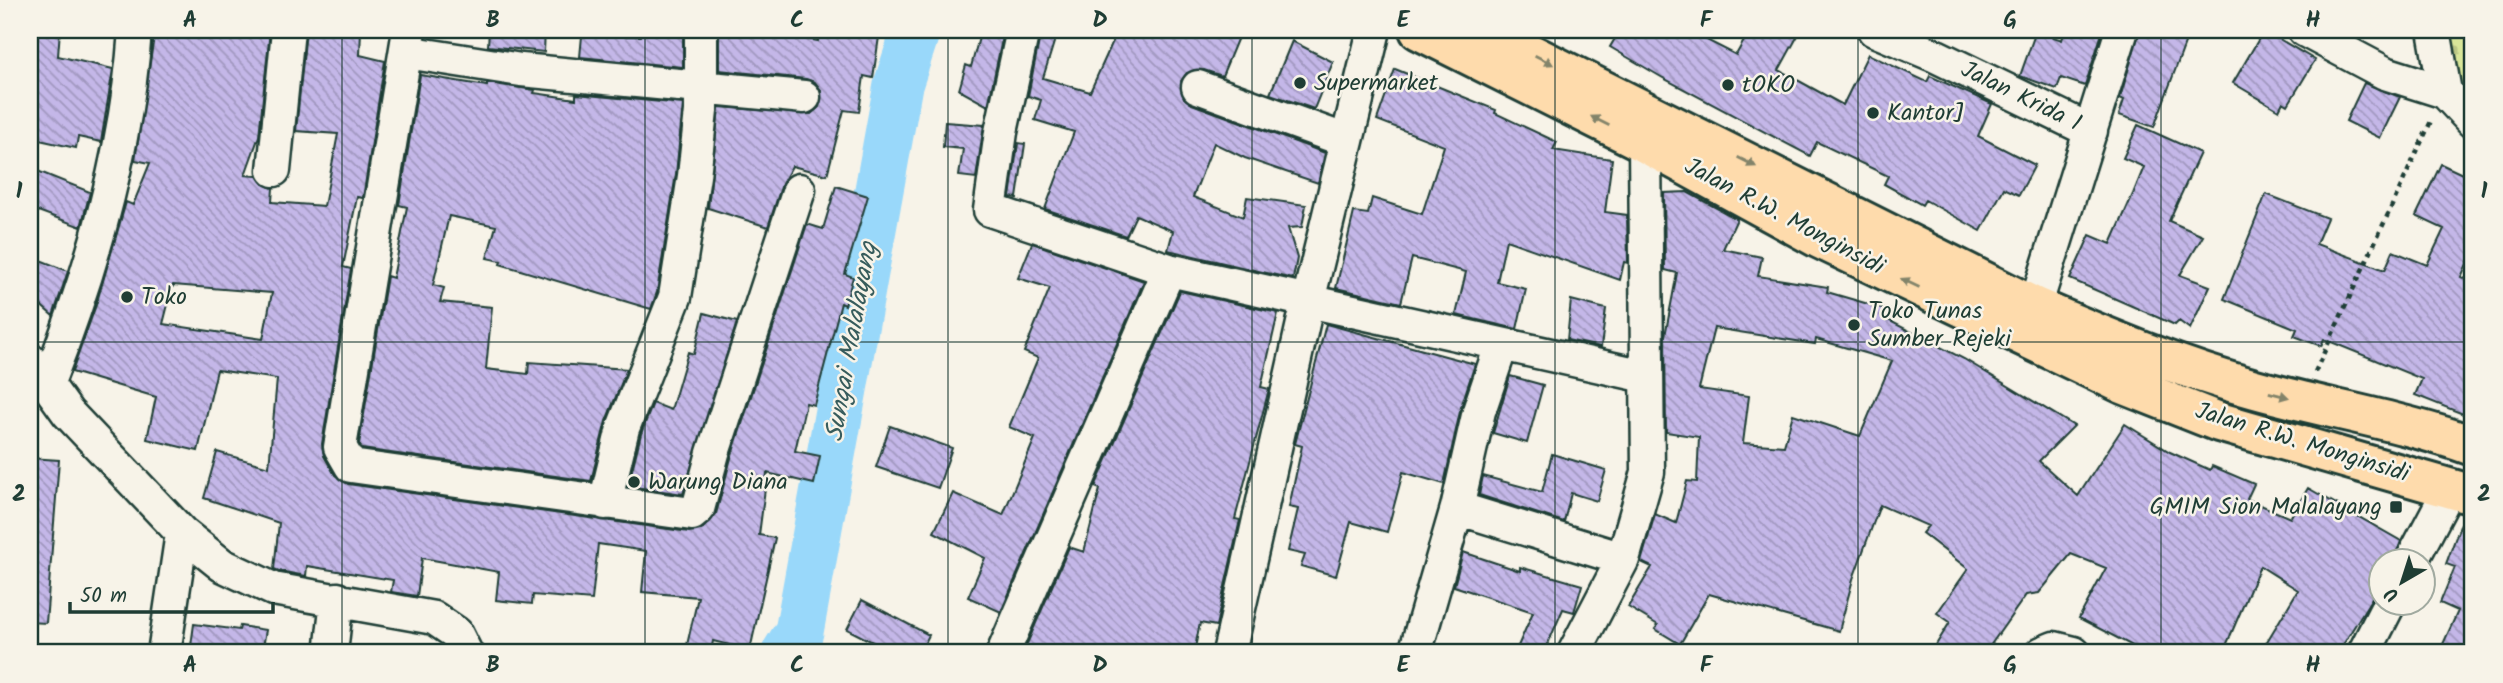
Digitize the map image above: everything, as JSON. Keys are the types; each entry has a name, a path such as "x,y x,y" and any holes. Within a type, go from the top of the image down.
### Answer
{"highway":[{"name":"Jalan R.W. Monginsidi","path":"1419,30 1645,143 1820,239 2133,369 2219,422 2461,491"},
{"name":"Jalan R.W. Monginsidi","path":"1483,30 2035,306 2090,350"},
{"name":"Jalan R.W. Monginsidi","path":"2133,369 2230,382 2302,401 2470,437"},
{"path":"2219,422 2230,382"}],"street":[{"path":"135,30 109,193 67,335 38,372 68,414 182,533 222,565 273,589 434,618 456,633 466,653"},
{"path":"274,170 288,30"},
{"path":"605,503 623,428 675,296 694,176 701,86 701,30"},
{"path":"1023,30 1001,132 990,211 1169,270 1501,346 1646,376"},
{"path":"1229,653 1308,301 1374,30"},
{"name":"Jalan Krida 1","path":"1874,30 1936,56 2091,131"},
{"path":"2035,306 2122,30"},
{"path":"2304,30 2385,74 2445,92 2473,122"},
{"path":"2434,30 2445,92"},
{"path":"799,190 713,453 698,509 692,514 358,468 351,466 343,456 340,447 408,41 521,70 804,97"},
{"path":"1198,87 1347,141"},
{"path":"1574,653 1623,559 1648,472 1645,143"},
{"path":"1003,653 1169,270"},
{"path":"1415,653 1457,508 1479,411 1501,346"},
{"path":"2422,546 2461,491"},
{"path":"1457,508 1623,559"},
{"path":"164,653 182,533"},
{"path":"331,653 337,599"},
{"path":"2364,653 2383,616"},
{"path":"2042,653 2054,648 2074,653"}],"path":[{"path":"2302,401 2445,92"}],"green space":[{"path":"2445,30 2473,30 2473,106 2454,91"}],"building":[{"path":"30,30 60,30 58,56 113,69 101,142 78,137 76,148 30,138"},
{"path":"155,30 270,30 259,136 245,175 257,176 263,184 273,188 272,202 324,206 338,134 296,131 306,30 361,30 360,55 385,61 363,198 357,197 343,267 351,269 322,444 324,456 335,475 348,484 689,532 703,528 716,514 731,458 807,224 823,229 836,186 868,196 845,274 853,277 845,305 841,303 814,405 806,403 795,451 820,456 814,484 767,473 759,535 775,538 750,650 713,641 711,651 687,645 698,597 642,592 646,551 598,544 592,600 533,595 532,604 496,600 499,572 422,558 417,596 391,592 393,580 307,566 306,576 274,569 279,523 204,498 217,452 269,467 277,379 217,370 198,451 147,439 156,397 72,372 96,305 126,202 133,205 150,163 135,160","holes":["173,285 272,293 263,339 163,324"]},
{"path":"489,30 545,30 544,52 488,46"},
{"path":"642,30 683,30 683,67 580,57 582,36 641,36"},
{"path":"719,30 758,30 818,41 819,30 880,30 873,78 864,76 859,112 844,110 827,175 792,166 782,184 768,227 708,208 719,107 811,114 819,107 821,90 815,82 806,79 719,70"},
{"path":"981,30 1004,30 988,106 959,90 966,65 971,67"},
{"path":"1118,30 1241,30 1222,76 1204,70 1187,73 1181,81 1184,98 1192,104 1325,153 1318,183 1245,158 1214,143 1193,197 1243,217 1247,197 1306,205 1302,227 1288,228 1297,258 1293,279 1168,250 1173,231 1136,215 1126,236 1045,209 1074,132 1035,120 1041,100 1028,96 1041,31 1056,36 1043,78 1090,92"},
{"path":"1620,30 1687,30 1736,55 1750,30 1801,30 1779,70 1843,105 1868,54 1927,82 1930,76 1992,104 1978,136 2035,165 2019,195 2004,188 1981,231 1925,200 1922,205 1884,184 1888,176 1817,142 1810,156 1663,78 1610,47"},
{"path":"2065,30 2103,30 2085,86 2061,78 2057,89 2020,76 2036,31 2062,40"},
{"path":"2140,30 2190,30 2154,127 2119,115 2124,100 2120,98"},
{"path":"2264,30 2315,60 2288,105 2283,102 2279,110 2233,83"},
{"name":"Supermarket","path":"1292,41 1333,62 1314,109 1270,94"},
{"path":"1395,69 1496,110 1495,113 1557,142 1553,150 1612,159 1605,212 1627,215 1628,263 1624,262 1620,280 1506,240 1497,282 1526,289 1517,329 1456,315 1466,272 1412,258 1401,303 1336,288 1354,212 1368,214 1372,198 1422,214 1444,146 1377,120"},
{"path":"420,75 487,86 487,83 535,90 534,93 576,99 576,94 683,104 676,174 657,292 651,309 500,264 501,261 487,258 496,226 449,216 433,285 444,288 440,302 492,307 486,369 528,374 529,362 627,369 606,421 591,481 362,449 359,444 387,276 393,278 407,207 399,205"},
{"path":"2364,83 2400,97 2380,138 2346,121"},
{"path":"945,122 984,125 976,178 959,176 963,149 943,147"},
{"path":"2138,125 2200,153 2169,221 2203,236 2180,275 2210,286 2190,329 2179,321 2175,325 2070,279 2090,235 2111,244 2144,167 2123,158"},
{"path":"1018,143 1025,144 1017,198 1010,197"},
{"path":"2441,164 2473,179 2473,251 2461,277 2473,282 2473,388 2463,414 2415,395 2422,379 2324,339 2321,346 2294,336 2297,329 2224,299 2266,194 2327,218 2316,244 2385,270 2393,251 2427,265 2444,229 2416,216"},
{"path":"30,168 90,192 81,227 30,208"},
{"path":"1687,192 1737,219 1723,249 1762,257 1758,276 1828,287 1827,292 1889,310 1886,319 1964,359 2074,426 2039,461 2078,496 2125,424 2170,452 2210,470 2212,466 2254,484 2247,499 2290,518 2308,488 2401,541 2399,546 2366,546 2366,607 2338,653 2260,653 2298,590 2260,566 2223,653 2146,653 2079,618 2106,568 2071,554 2039,593 2026,595 1985,653 1931,653 1950,622 1937,613 1968,569 1922,533 1928,526 1880,505 1853,579 1839,631 1709,594 1680,644 1655,629 1658,625 1628,607 1652,567 1641,562 1655,514 1676,523 1687,481 1697,482 1699,437 1666,432 1665,336 1677,273 1665,270 1664,193","holes":["1714,328 1815,344 1816,339 1892,361 1860,436 1793,414 1784,446 1743,443 1749,396 1699,389"]},
{"path":"1032,243 1144,281 1001,612 968,597 985,558 934,532 953,493 1003,515 1035,438 1009,427 1038,358 1024,352 1050,288 1018,278"},
{"name":"Toko","path":"30,256 68,271 53,316 30,296"},
{"path":"1180,291 1278,313 1261,387 1269,389 1235,519 1240,520 1216,626 1200,623 1194,653 1023,653 1069,547 1084,552 1100,489 1095,487"},
{"path":"1571,300 1606,309 1601,347 1567,340"},
{"path":"704,313 737,322 683,494 628,486 641,434 653,403 671,410 688,352 694,354"},
{"path":"1326,324 1475,364 1461,407 1444,484 1403,472 1387,532 1351,522 1336,576 1301,566 1305,555 1288,551 1298,509 1289,507 1302,446 1295,444"},
{"path":"1510,376 1543,385 1527,443 1493,433"},
{"path":"890,426 952,448 938,488 876,467"},
{"path":"1552,454 1606,470 1597,501 1571,493 1564,522 1479,495 1483,476 1542,492"},
{"path":"30,458 59,460 46,623 30,622"},
{"path":"2464,515 2473,516 2473,653 2439,653 2458,611 2440,603 2455,567 2446,564"},
{"path":"1463,552 1520,571 1520,567 1582,585 1574,612 1563,609 1544,653 1515,653 1533,612 1454,586"},
{"path":"862,600 929,635 920,653 894,653 847,629"},
{"path":"194,624 239,630 240,626 266,630 262,653 190,653"}],"waterway":[{"name":"Sungai Malalayang","path":"786,653 799,632 898,85 916,30"}],"place":[{"name":"Supermarket","path":"1300,83"},
{"name":"tOKO","path":"1728,85"},
{"name":"Kantor]","path":"1873,113"},
{"name":"Toko","path":"127,297"},
{"name":"Toko Tunas Sumber Rejeki","path":"1854,325"},
{"name":"Warung Diana","path":"634,482"},
{"name":"GMIM Sion Malalayang","path":"2396,507"}]}
